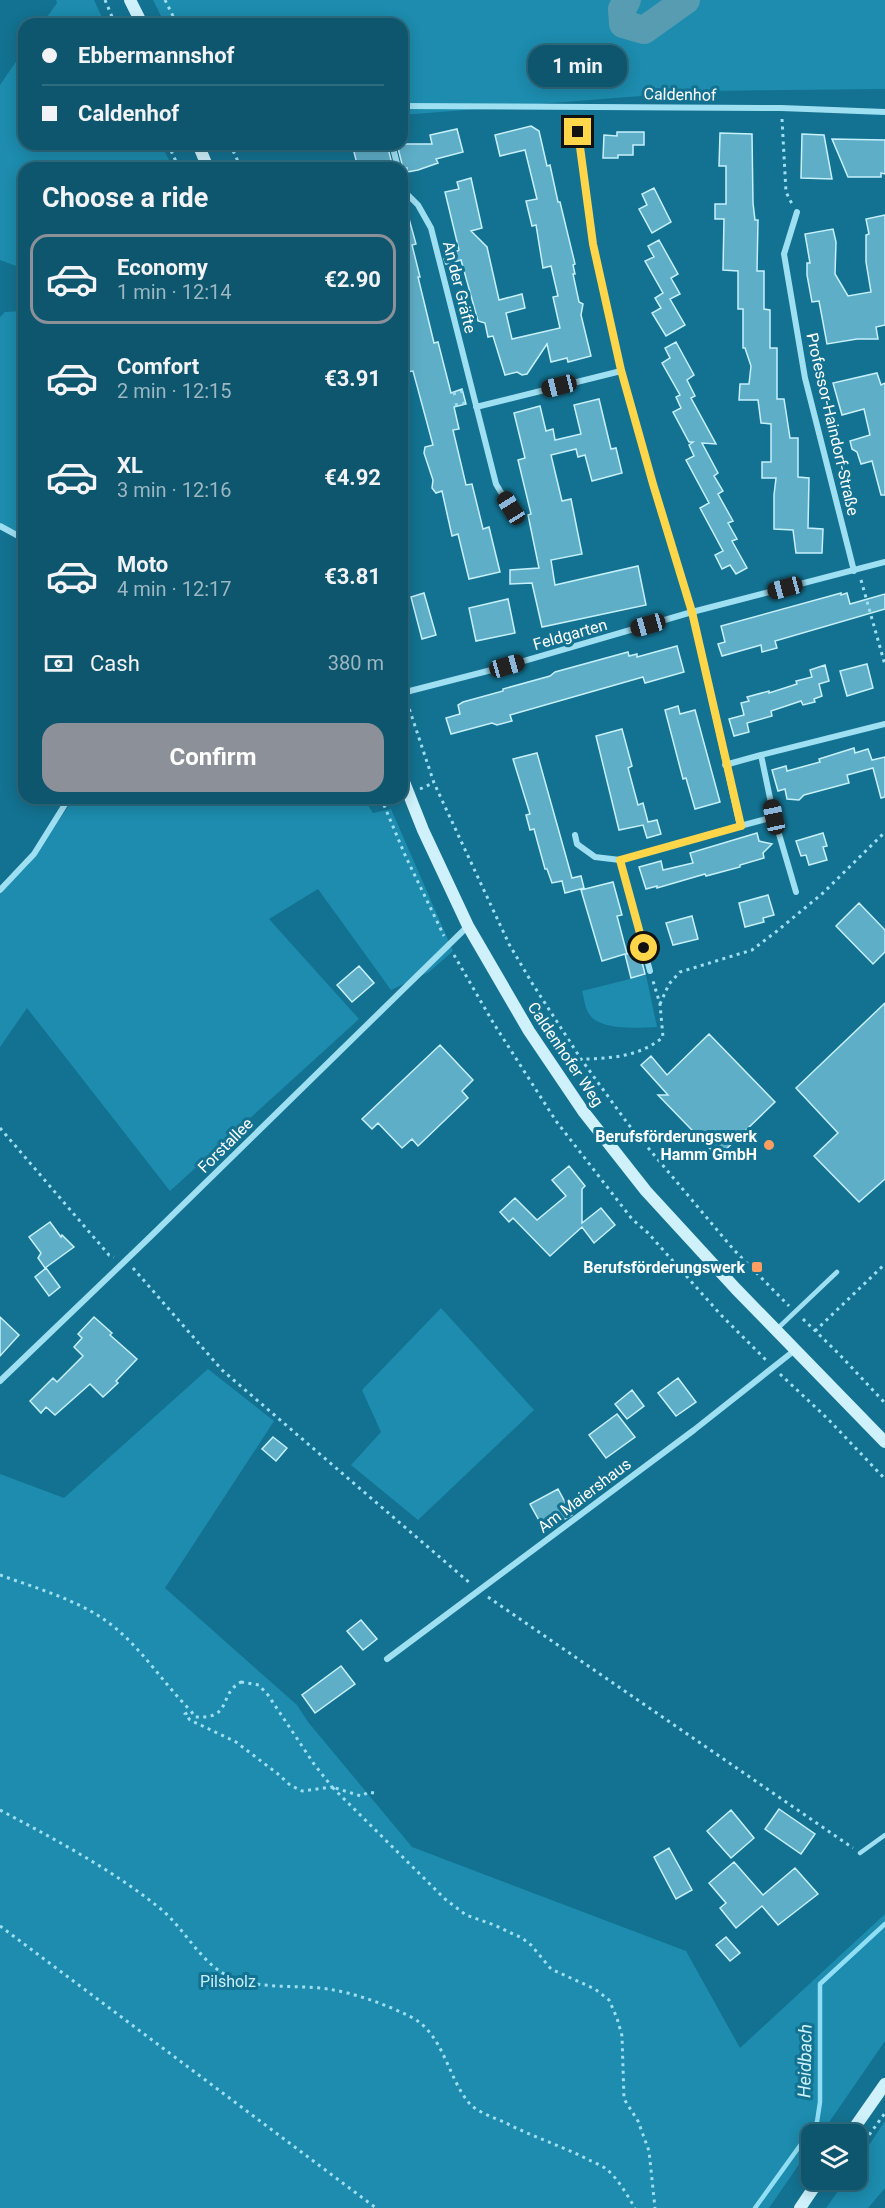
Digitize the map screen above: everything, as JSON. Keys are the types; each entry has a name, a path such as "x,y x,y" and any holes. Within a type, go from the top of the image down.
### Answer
{"main road":[{"path":"130,0 139,18"},
{"name":"Caldenhofer Weg","path":"408,792 468,926 529,1031 584,1111 646,1191 885,1442"},
{"path":"857,2124 885,2084"},
{"path":"800,2208 812,2190"}],"street":[{"name":"Caldenhof","path":"408,106 782,108 885,112"},
{"path":"578,132 593,244 621,370 692,612 725,765 741,826"},
{"name":"An der Gräfte","path":"408,195 418,205 431,228 496,484 511,508"},
{"name":"Professor-Haindorf-Straße","path":"797,212 784,254 805,378 856,570"},
{"path":"476,407 621,370"},
{"path":"0,526 18,536"},
{"name":"Feldgarten","path":"408,692 507,666 692,612 885,562"},
{"path":"725,765 885,724"},
{"path":"761,755 774,817 796,891"},
{"path":"0,890 34,854 65,804"},
{"path":"574,835 578,844 595,857 620,860 774,817"},
{"path":"620,860 650,971"},
{"name":"Forstallee","path":"0,1381 124,1263 468,926"},
{"name":"Am Maiershaus","path":"387,1659 774,1368 795,1349"}],"lane":[{"path":"776,1330 837,1272"},
{"path":"860,1853 885,1835"}],"path":[{"path":"105,0 112,18"},
{"path":"165,0 174,18"},
{"path":"782,108 786,192"},
{"path":"453,394 463,391"},
{"path":"856,570 885,665"},
{"path":"408,708 434,783 509,944 581,1059 628,1124 734,1250 885,1403"},
{"path":"383,805 448,944 494,1024 556,1121 632,1219 648,1233 721,1315 828,1419 885,1479"},
{"path":"660,1004 669,984 680,972 752,950 777,932 823,893 885,832"},
{"path":"550,1061 618,1057 637,1053 651,1047 663,1037 660,1004 650,971"},
{"path":"0,1128 109,1255 134,1268 222,1370 479,1591 860,1853"},
{"path":"815,1331 885,1264"},
{"path":"0,1575 72,1602 98,1615 121,1632 195,1717 212,1717 220,1712 233,1686 241,1682 259,1685 332,1786 445,1899 466,1915 494,1924 522,1938 550,1969 595,1989 609,2000 622,2036 624,2099 638,2121 649,2151 655,2208"},
{"path":"191,1711 185,1714 190,1720 236,1742 290,1785 302,1791 332,1786 361,1796 369,1792 374,1793"},
{"path":"0,1810 67,1846 123,1881 163,1912 203,1958 221,1973 234,1979 266,1985 328,1989 371,2001 411,2016 425,2027 438,2044 471,2104 524,2132 576,2153 605,2168 635,2208"},
{"path":"0,1926 376,2208"},
{"path":"867,2138 885,2114"}],"green space":[{"path":"56,0 94,0 102,18 46,18 57,3"},
{"path":"153,0 885,0 885,89 704,91 408,115 408,18 162,18"},
{"path":"18,59 18,150 164,150 170,162 18,162 18,267 0,260 0,85"},
{"path":"18,311 18,532 0,523 0,317 5,312"},
{"path":"70,804 367,804 373,813 391,809 453,951 429,972 391,990 318,889 269,919 359,1019 170,1191 27,1008 0,1047 0,893 28,865"},
{"path":"646,975 657,1027 611,1026 594,1019 589,1014 582,991"},
{"path":"441,1308 534,1410 418,1520 351,1465 381,1432 362,1390"},
{"name":"Pilsholz","path":"208,1369 274,1421 165,1588 297,1705 308,1722 412,1847 686,1951 740,2048 885,1914 885,2041 828,2124 801,2124 801,2162 769,2208 0,2208 0,1474 64,1498"},
{"path":"885,2121 885,2188 868,2208 826,2208 839,2190 867,2190 867,2148"}],"building":[{"path":"531,126 539,131 547,166 550,165 558,202 560,202 575,264 573,265 575,274 573,274 579,302 583,304 581,315 591,356 568,362 567,358 551,362 547,344 527,374 522,375 517,372 505,375 493,336 488,337 485,323 478,321 461,260 446,264 444,259 459,250 445,192 459,189 457,182 471,178 482,228 471,231 487,247 499,300 522,294 525,308 506,313 512,339 560,328 553,297 558,296 551,266 543,268 536,225 532,226 526,201 537,199 525,150 500,156 495,135"},
{"path":"457,129 463,152 436,159 438,163 408,172 408,162 402,162 398,150 408,150 408,144 432,144 430,135"},
{"path":"617,132 644,132 644,145 633,145 633,155 603,158 604,135 617,136"},
{"path":"720,133 752,134 753,203 755,220 758,220 757,271 764,271 764,309 770,310 770,348 777,348 777,399 784,399 790,438 798,438 798,477 809,478 808,528 823,529 822,553 796,553 793,530 774,529 776,478 762,478 762,462 771,462 771,424 761,423 758,400 739,400 740,384 749,384 751,366 745,348 743,348 743,309 738,309 738,271 723,270 724,219 715,219 715,204 726,204 726,166 719,166"},
{"path":"802,134 824,135 832,179 801,178"},
{"path":"832,139 885,140 885,174 881,173 881,177 848,177"},
{"path":"354,150 388,150 392,162 356,162"},
{"path":"654,188 671,222 652,233 639,209 647,205 642,194"},
{"path":"408,215 416,244 412,245 420,277 418,277 434,343 438,342 451,393 462,389 466,404 454,407 459,429 453,430 466,485 472,484 483,529 489,527 500,572 469,579 458,534 452,536 442,491 436,493 432,488 433,480 424,453 425,447 433,445 413,371 408,372"},
{"path":"885,215 885,325 876,327 878,339 857,339 827,344 819,301 812,302 807,275 807,263 810,263 805,234 833,229 836,242 835,274 848,296 871,292 866,262 866,235 869,234 866,219"},
{"path":"659,240 678,274 671,278 680,294 670,299 685,325 666,336 652,313 661,308 655,298 663,293 645,261 654,257 648,246"},
{"path":"676,342 694,375 687,380 695,396 691,398 716,444 702,443 718,473 714,476 723,491 718,494 733,521 728,523 737,539 732,541 747,568 736,574 730,565 722,569 715,555 723,551 700,508 709,503 686,460 694,456 689,445 693,442 689,442 673,412 681,408 676,397 680,395 662,363 670,358 665,348"},
{"path":"877,373 881,385 885,383 885,495 881,495 872,461 861,464 850,441 870,435 864,409 842,415 833,383"},
{"path":"599,399 611,449 616,448 622,473 592,481 585,455 578,457 576,449 551,455 562,501 571,499 582,554 551,560 555,585 638,566 646,605 542,627 532,583 510,584 510,570 539,568 528,515 531,514 518,460 525,458 514,413 540,406 546,431 553,429 555,440 581,434 574,405"},
{"path":"424,593 436,635 422,639 411,597"},
{"path":"841,593 841,595 847,593 850,604 885,594 885,609 775,641 777,648 762,652 761,645 722,656 718,644 725,642 721,626"},
{"path":"508,599 515,633 476,641 469,608"},
{"path":"677,646 684,672 645,683 643,677 510,715 512,721 497,725 492,723 451,734 446,718 460,714 458,705 463,702 550,676 555,672 628,652 629,656 637,654 637,657"},
{"path":"867,664 873,688 847,696 840,671"},
{"path":"825,665 829,681 819,684 822,696 814,699 815,702 803,705 801,701 771,711 772,716 747,723 749,732 734,736 729,719 744,715 741,703 749,701 747,697 797,684 796,681 812,677 810,670"},
{"path":"678,706 680,714 695,710 720,802 695,809 686,778 683,779 665,710"},
{"path":"622,729 632,766 628,768 638,805 643,803 648,822 657,820 661,834 647,838 643,825 619,830 596,736"},
{"path":"854,748 855,753 868,749 872,760 885,757 885,797 881,798 873,768 847,775 849,783 804,795 799,800 787,799 785,789 778,791 772,770 786,766 787,771 820,762 819,759"},
{"path":"537,753 572,878 581,876 584,888 565,893 562,881 552,883 545,869 534,829 530,830 526,815 530,814 513,759"},
{"path":"757,833 759,841 772,844 763,853 764,858 706,876 705,874 646,889 639,867 661,861 663,870 693,863 690,853"},
{"path":"823,833 827,846 823,847 827,860 809,865 806,855 801,856 796,841"},
{"path":"613,882 622,915 617,916 627,954 639,950 645,974 631,978 625,954 602,961 581,890"},
{"path":"768,895 774,915 763,918 764,922 745,927 739,903"},
{"path":"859,903 885,930 885,952 873,964 836,926"},
{"path":"692,916 698,939 673,945 666,923"},
{"path":"359,966 374,983 352,1002 337,985"},
{"path":"885,1003 885,1179 859,1202 814,1156 838,1133 796,1088"},
{"path":"709,1034 775,1102 718,1157 658,1095 668,1095 641,1065 651,1056 667,1075"},
{"path":"440,1045 473,1080 462,1091 468,1098 418,1146 412,1139 402,1148 378,1123 372,1129 362,1119"},
{"path":"569,1166 585,1186 582,1189 582,1223 601,1208 615,1225 594,1243 582,1227 550,1256 513,1218 509,1222 500,1212 515,1198 537,1220 566,1196 552,1180"},
{"path":"50,1222 61,1237 62,1235 74,1247 45,1268 38,1258 41,1253 29,1237"},
{"path":"46,1268 60,1287 49,1296 35,1277"},
{"path":"0,1317 19,1335 0,1356"},
{"path":"94,1317 137,1359 116,1381 118,1383 103,1397 90,1384 55,1415 46,1407 41,1413 30,1401 53,1378 57,1382 83,1356 74,1347 82,1338 78,1334"},
{"path":"678,1378 696,1402 676,1416 658,1393"},
{"path":"632,1390 644,1406 627,1419 615,1404"},
{"path":"617,1414 635,1437 606,1458 589,1435"},
{"path":"273,1437 287,1448 276,1461 262,1449"},
{"path":"558,1489 572,1515 558,1523 555,1517 541,1524 530,1504"},
{"path":"361,1620 377,1639 363,1650 347,1631"},
{"path":"341,1666 355,1684 315,1713 302,1695"},
{"path":"779,1809 815,1834 801,1854 765,1829"},
{"path":"731,1810 754,1838 731,1858 707,1831"},
{"path":"669,1848 692,1890 676,1899 654,1857"},
{"path":"734,1862 763,1895 795,1868 818,1894 778,1925 762,1906 736,1928 720,1908 726,1903 709,1883"},
{"path":"726,1937 740,1953 730,1961 716,1945"}],"waterway":[{"path":"627,0 622,9 623,24 644,30 686,0"},
{"name":"Heidbach","path":"755,2208 817,2122 820,2102 820,1984 885,1924"}],"place":[{"name":"Berufsförderungswerk Hamm GmbH","path":"769,1145"},
{"name":"Berufsförderungswerk","path":"757,1267"}],"route":[{"path":"578,132 593,244 621,370 692,612 725,765 741,826 620,860 644,948"}]}
